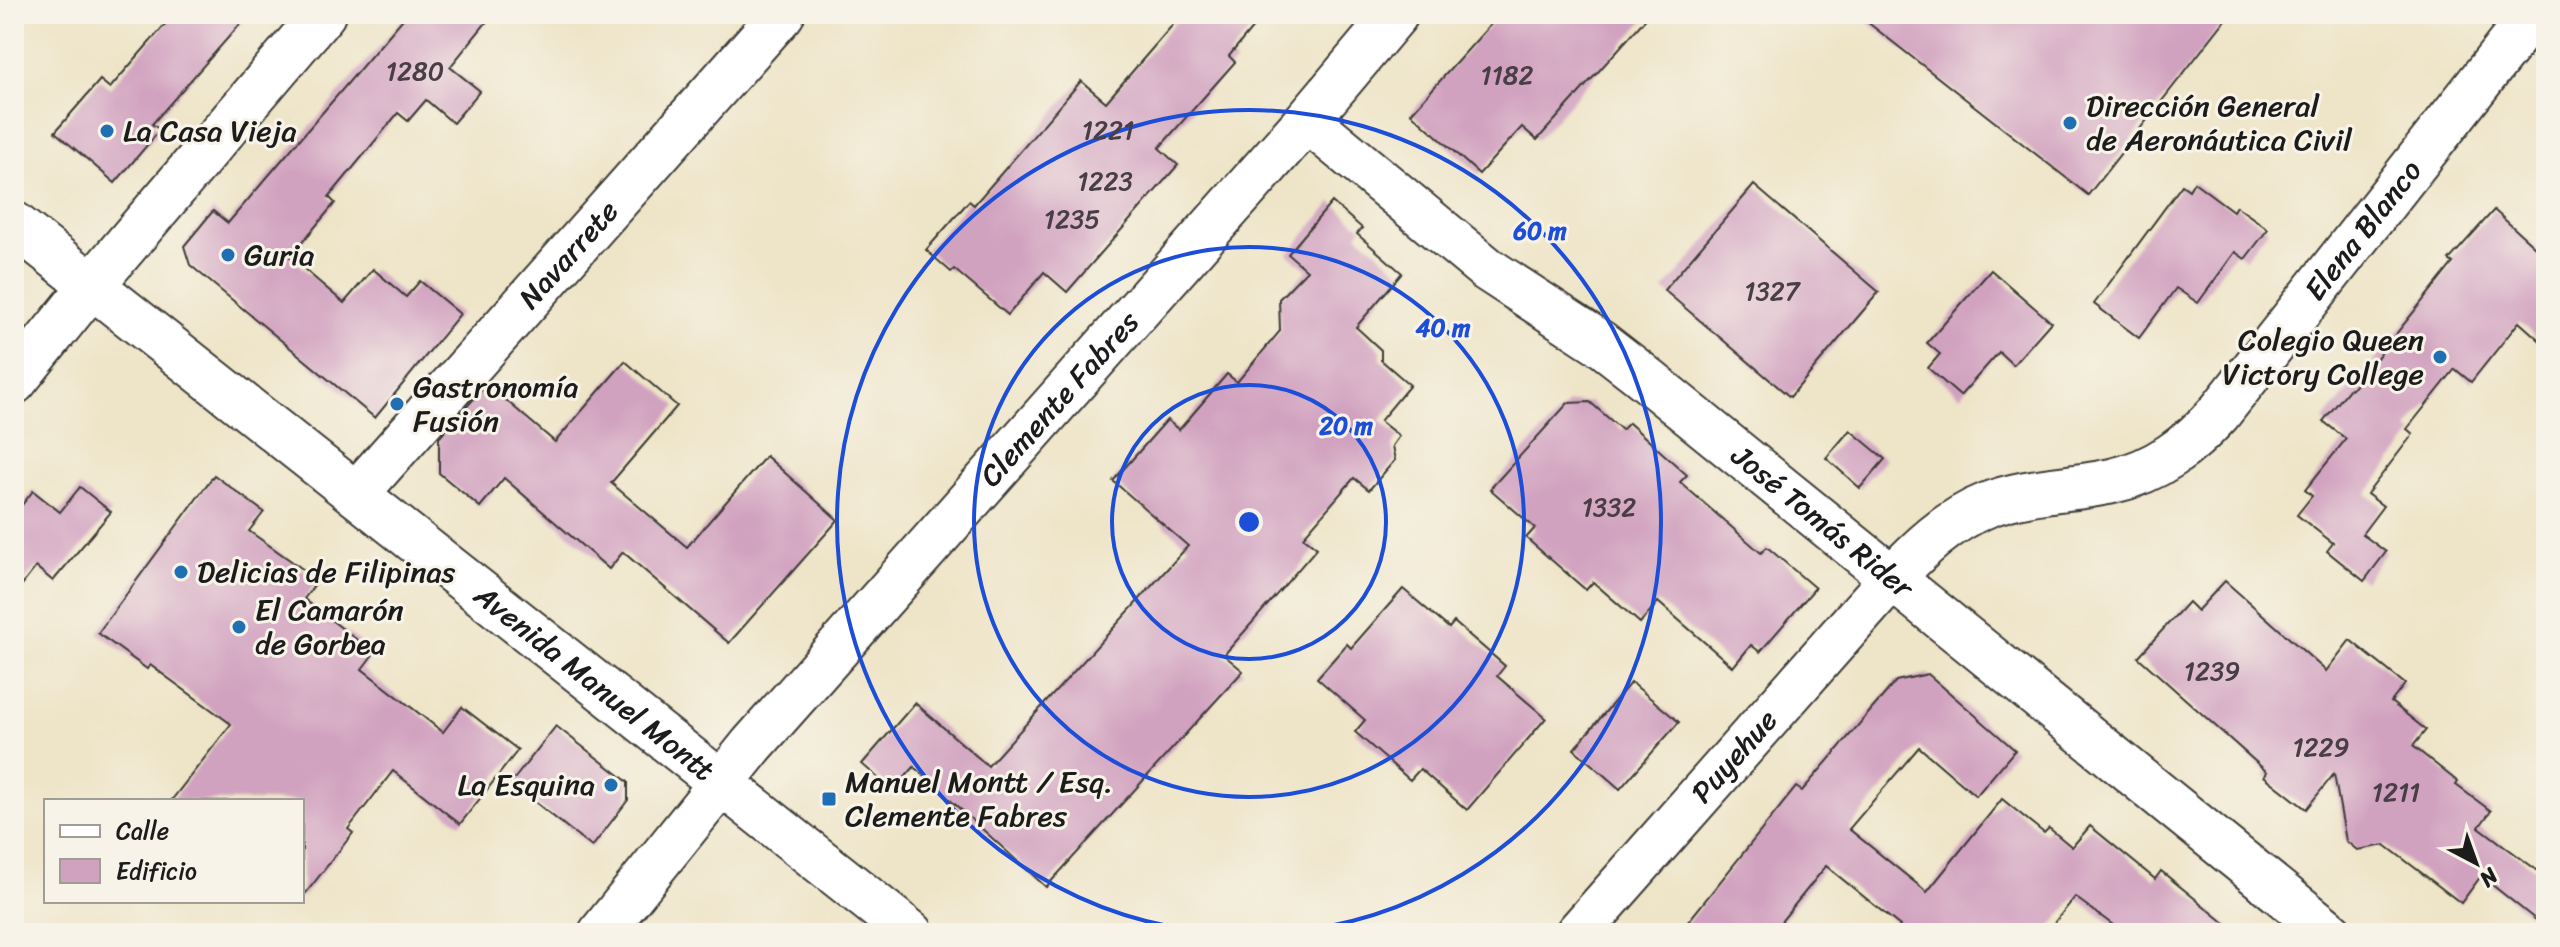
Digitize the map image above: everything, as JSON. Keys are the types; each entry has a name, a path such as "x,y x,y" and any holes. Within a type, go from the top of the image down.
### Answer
{"street":[{"path":"14,382 92,285 323,14"},
{"name":"Navarrete","path":"356,494 782,14"},
{"name":"Clemente Fabres","path":"601,933 770,724 1307,120 1396,14"},
{"name":"Elena Blanco","path":"1891,579 1935,537 1985,505 2034,492 2112,481 2142,472 2169,458 2196,438 2219,413 2533,14"},
{"name":"José Tomás Rider","path":"1307,120 1487,269 1599,342 1639,373 2330,933"},
{"name":"Avenida Manuel Montt","path":"14,224 911,933"},
{"name":"Puyehue","path":"1578,933 1891,579"}],"building":[{"path":"174,14 249,14 152,124 160,130 115,183 55,132 100,80 110,88"},
{"path":"407,14 493,14 450,67 480,91 453,123 426,100 408,121 398,113 329,197 335,203 290,257 344,303 373,269 406,297 420,281 460,314 375,418 190,265 184,246 213,211 228,223"},
{"path":"1182,14 1264,14 1229,56 1235,62 1159,148 1178,165 1067,292 1044,272 1008,315 954,269 951,272 926,250 969,201 974,205 1081,81 1106,102"},
{"path":"1500,14 1650,14 1537,140 1522,127 1479,174 1411,113"},
{"name":"Dirección General de Aeronáutica Civil","path":"1857,14 2230,14 2088,195"},
{"path":"2194,182 2233,211 2236,206 2268,229 2245,259 2235,252 2198,303 2176,288 2139,338 2094,304 2182,185 2189,190"},
{"path":"1754,185 1879,292 1790,397 1664,290"},
{"path":"1332,202 1362,228 1357,234 1402,273 1356,327 1381,350 1381,360 1410,385 1380,421 1399,436 1392,446 1395,460 1369,490 1354,478 1303,537 1317,548 1224,655 1243,671 1046,887 914,767 893,791 862,764 915,703 988,766 1188,546 1113,481 1167,420 1179,430 1227,374 1237,382 1280,331 1279,299 1307,270 1288,254"},
{"path":"2494,210 2546,257 2546,346 2519,322 2471,382 2455,369 2407,429 2413,434 2367,494 2383,506 2362,534 2386,552 2364,581 2327,551 2333,543 2297,515 2312,496 2305,490 2346,439 2323,421 2453,263 2449,260"},
{"path":"1991,270 2051,322 2013,365 1999,352 1960,396 1928,368 1940,354 1927,343"},
{"path":"625,361 677,406 611,483 687,547 766,456 838,520 729,643 623,552 609,569 504,478 480,507 439,473 439,438 487,384 555,442"},
{"path":"1590,402 1622,430 1629,423 1687,475 1680,482 1761,553 1767,547 1815,588 1760,652 1751,645 1733,667 1658,602 1640,623 1593,582 1586,590 1526,538 1535,528 1490,489 1568,403"},
{"path":"1850,430 1885,459 1860,488 1826,458"},
{"path":"214,475 264,512 249,531 318,580 304,599 374,653 362,669 443,732 462,707 518,750 460,824 393,771 348,829 353,833 304,895 304,799 173,799 231,724 150,665 147,669 98,633"},
{"path":"80,487 111,512 53,581 36,567 14,595 14,515 33,491 60,512"},
{"path":"2225,581 2326,671 2350,640 2405,684 2391,702 2426,730 2413,746 2458,782 2456,785 2491,811 2479,827 2546,877 2546,928 2481,876 2461,903 2385,845 2357,850 2346,841 2334,774 2306,809 2264,776 2267,772 2138,657 2188,602 2197,611"},
{"path":"1403,589 1449,628 1454,622 1505,666 1497,676 1546,718 1467,810 1420,769 1410,780 1355,732 1365,720 1317,678 1347,644 1351,648"},
{"path":"1928,674 2015,750 1976,796 1919,747 1849,829 1927,892 2002,799 2044,833 2049,828 2072,847 2090,826 2155,879 2161,871 2237,933 2124,933 2075,897 2046,933 1895,933 1900,926 1826,866 1772,933 1679,933 1796,787 1802,791 1896,681"},
{"path":"1631,682 1679,722 1620,789 1574,749"},
{"path":"556,726 628,782 628,800 592,847 511,783"}],"place":[{"name":"Dirección General de Aeronáutica Civil","path":"2070,123"},
{"name":"La Casa Vieja","path":"107,131"},
{"name":"Guria","path":"228,255"},
{"name":"Colegio Queen Victory College","path":"2440,357"},
{"name":"Gastronomía Fusión","path":"397,404"},
{"name":"Delicias de Filipinas","path":"181,572"},
{"name":"El Camarón de Gorbea","path":"239,627"},
{"name":"La Esquina","path":"611,785"},
{"name":"Manuel Montt / Esq. Clemente Fabres","path":"829,799"}]}
